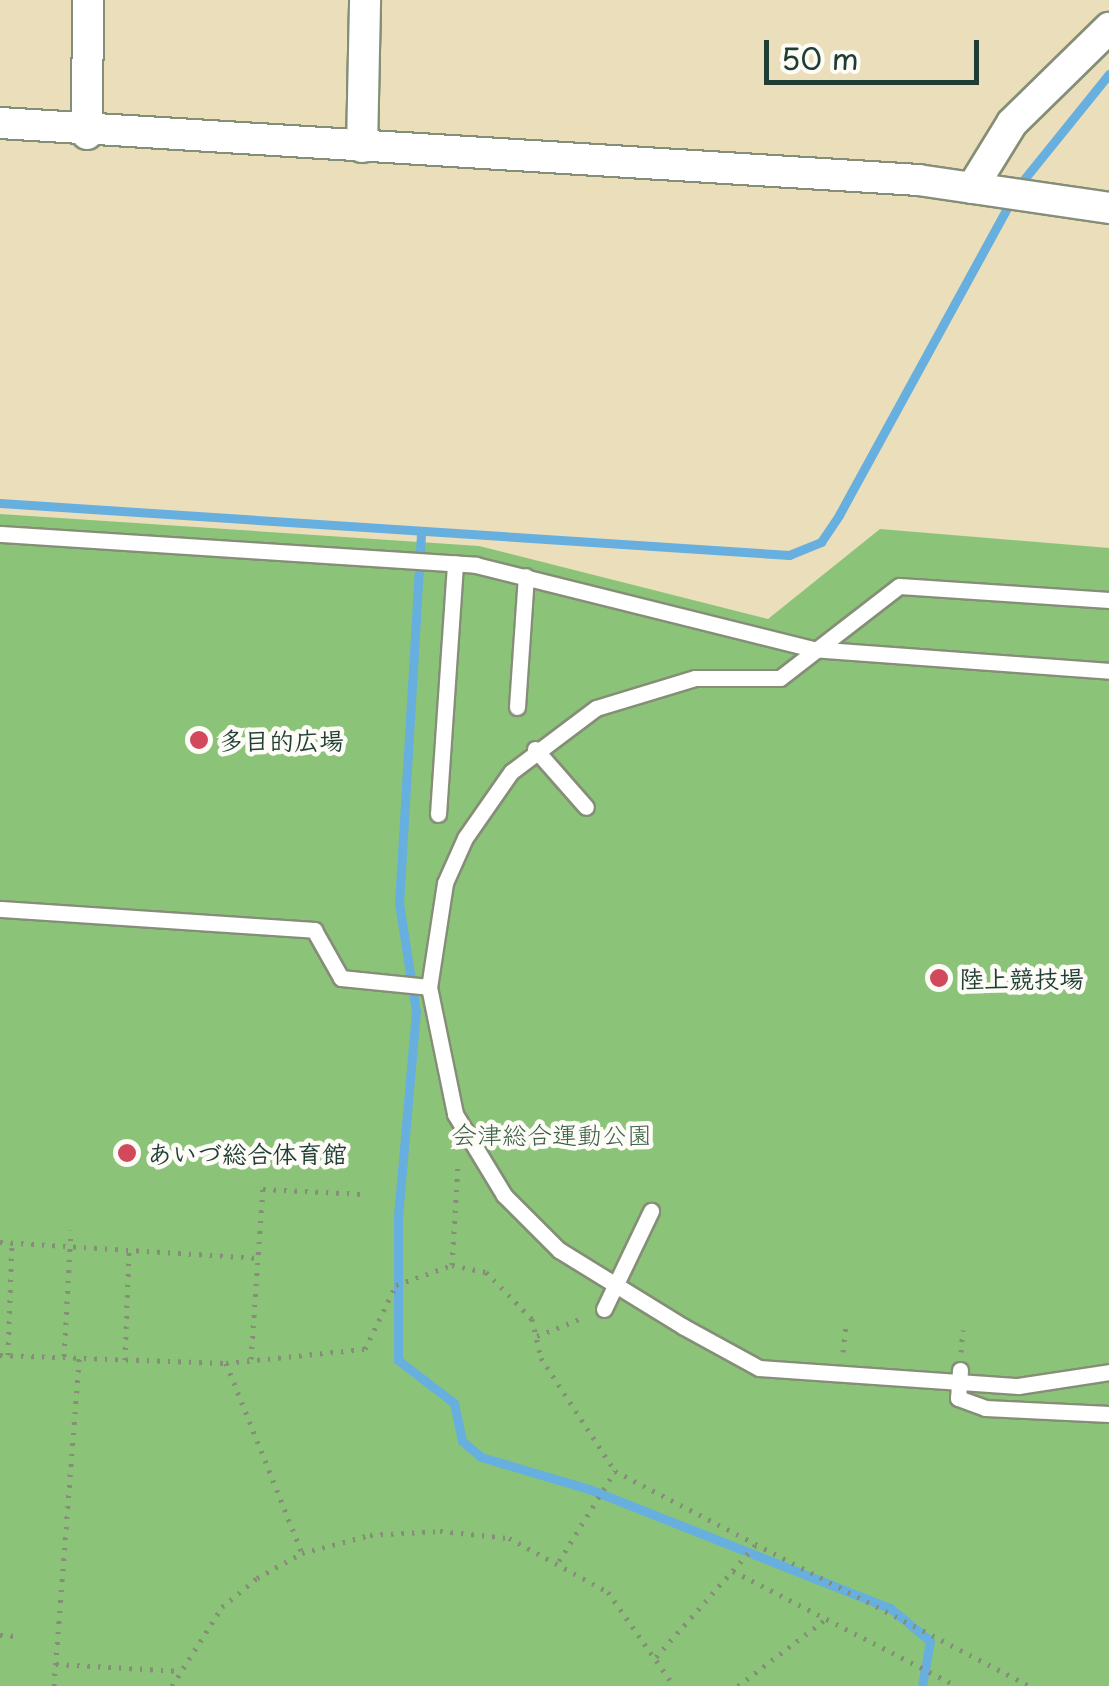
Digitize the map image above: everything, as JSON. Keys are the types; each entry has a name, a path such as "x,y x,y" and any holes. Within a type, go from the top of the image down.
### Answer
{"street":[{"path":"87,134 88,0"},
{"path":"362,147 365,0"},
{"path":"972,188 1012,123 1109,28"},
{"path":"0,123 87,134 362,147 972,188 1109,208"}],"lane":[{"path":"0,534 455,564 526,576 812,649 1109,670"},
{"path":"438,814 455,564"},
{"path":"518,706 526,576"},
{"path":"1109,600 899,586 812,649 780,678 695,678 626,696 534,749 460,848 438,914 429,987 460,1124 534,1227 615,1286 759,1368 842,1367 960,1376 1018,1386 1109,1372"},
{"path":"534,749 586,808"},
{"path":"0,908 314,930 340,978 429,987"},
{"path":"604,1310 651,1211"},
{"path":"960,1376 958,1398 986,1408 1109,1414"}],"path":[{"path":"452,1265 460,1124"},
{"path":"252,1359 263,1189 363,1194"},
{"path":"64,1357 71,1230"},
{"path":"0,1242 258,1258"},
{"path":"8,1355 12,1242"},
{"path":"125,1360 129,1250"},
{"path":"0,1354 226,1364 365,1349 396,1285 452,1265 512,1289 615,1470 1030,1686"},
{"path":"536,1336 604,1310"},
{"path":"842,1367 846,1322"},
{"path":"54,1686 79,1358"},
{"path":"226,1364 302,1553"},
{"path":"559,1561 615,1470"},
{"path":"172,1686 222,1607 302,1553 370,1534 440,1531 509,1538 559,1561 608,1592 674,1686"},
{"path":"656,1658 758,1542"},
{"path":"733,1571 957,1686"},
{"path":"738,1686 826,1619"},
{"path":"0,1635 18,1636"},
{"path":"56,1664 181,1671"}],"green space":[{"name":"会津総合運動公園","path":"0,514 479,546 768,619 880,529 1109,548 1109,1686 0,1686"}],"waterway":[{"path":"0,503 789,555 821,542 839,515 1021,183 1109,74"},
{"path":"421,534 399,903 416,1011 398,1217 398,1360 454,1403 462,1441 481,1457 589,1489 890,1608 930,1641 922,1686"}],"place":[{"name":"多目的広場","path":"199,740"},
{"name":"陸上競技場","path":"939,978"},
{"name":"あいづ総合体育館","path":"127,1153"}]}
